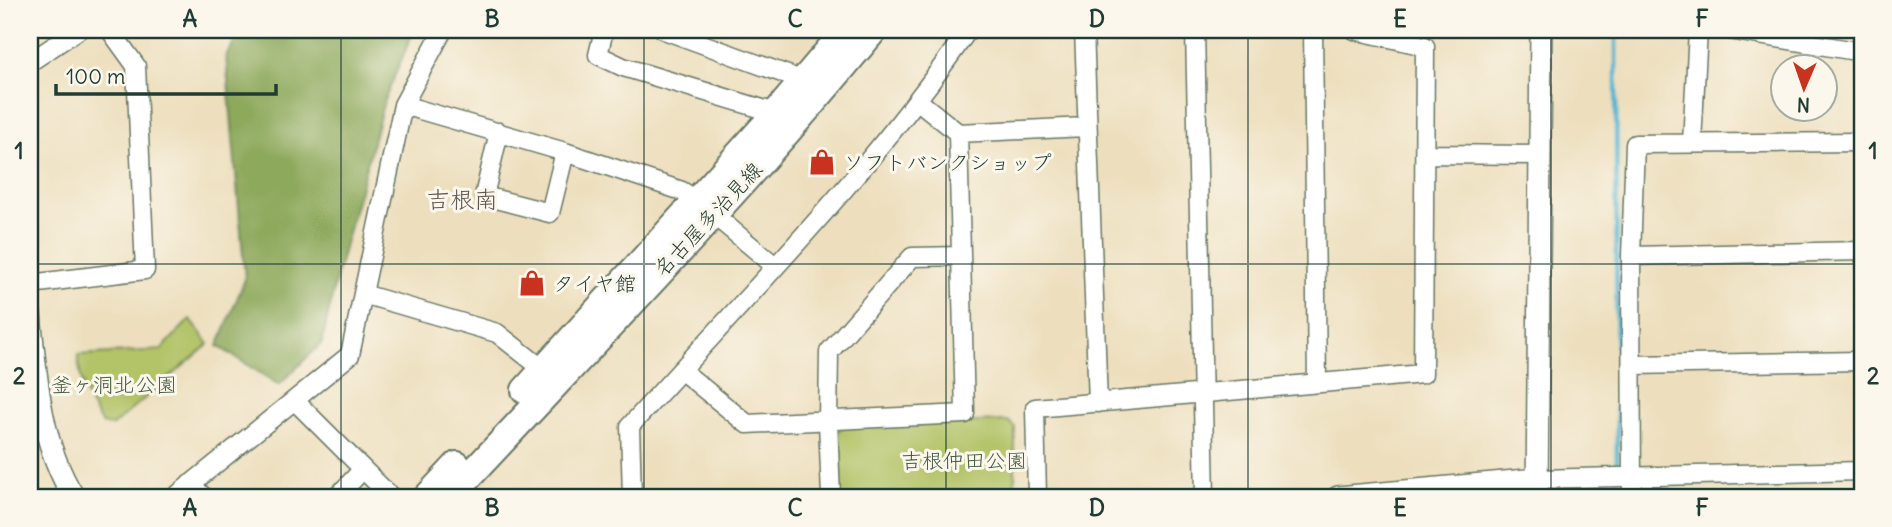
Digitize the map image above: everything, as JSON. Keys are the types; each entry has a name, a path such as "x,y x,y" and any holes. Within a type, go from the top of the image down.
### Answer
{"main road":[{"name":"名古屋多治見線","path":"450,497 705,207 776,113 846,30"},
{"name":"名古屋多治見線","path":"427,497 544,370 705,207 804,113 874,30"}],"street":[{"path":"30,62 78,30"},
{"path":"30,284 145,270 136,66 110,30"},
{"path":"175,497 350,355 404,105 443,30"},
{"path":"604,30 598,55 615,63 776,113"},
{"path":"664,30 804,81"},
{"path":"632,497 630,426 831,206 917,100 968,30"},
{"path":"1083,30 1098,403"},
{"path":"1195,30 1205,497"},
{"path":"1313,30 1317,383"},
{"path":"1037,497 1035,408 1423,373 1425,46 1354,30"},
{"path":"1537,488 1541,30"},
{"path":"1692,143 1698,30"},
{"path":"1729,30 1862,52"},
{"path":"917,100 958,133 1086,127"},
{"path":"404,105 565,152 682,191 775,266"},
{"path":"499,132 484,196 550,213 565,152"},
{"path":"681,370 747,424 965,414 958,133"},
{"path":"1632,497 1634,144 1862,142"},
{"path":"1426,154 1539,155"},
{"path":"1632,256 1862,251"},
{"path":"831,497 828,422 830,352 912,257 961,256"},
{"path":"363,294 497,333 544,370"},
{"path":"30,313 37,428 75,497"},
{"path":"1632,365 1862,361"},
{"path":"295,401 391,497"},
{"path":"337,497 363,469"},
{"path":"1338,497 1537,488 1632,476 1862,471"},
{"path":"190,484 204,497"}],"green space":[{"path":"241,30 414,30 384,101 337,274 322,343 279,385 218,346 245,279 226,56"},
{"name":"釜ヶ洞北公園","path":"190,319 209,344 112,426 102,424 85,391 78,355 161,350"},
{"name":"吉根仲田公園","path":"1008,421 1015,427 1015,497 839,497 838,431 844,426"}],"waterway":[{"path":"1616,30 1617,472"},
{"path":"1617,481 1617,497"}],"place":[{"name":"ソフトバンクショップ","path":"822,162"},
{"name":"タイヤ館","path":"532,283"}],"district":[{"name":"吉根南","path":"462,199"}]}
